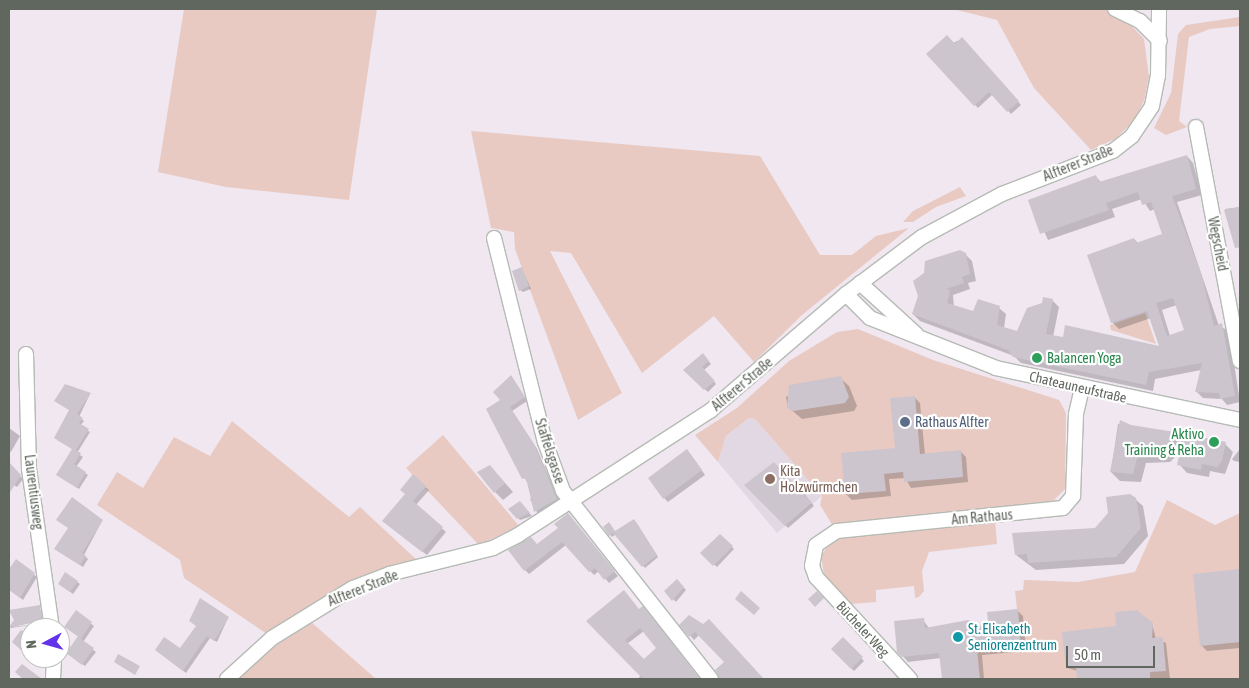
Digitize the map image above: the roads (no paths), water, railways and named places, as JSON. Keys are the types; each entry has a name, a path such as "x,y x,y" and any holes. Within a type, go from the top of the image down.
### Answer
{"street":[{"path":"1115,9 1140,21 1160,40"},
{"name":"Alfterer Straße","path":"227,679 272,638 313,609 389,574 493,548 572,500 710,411 846,294 922,237 969,211 1113,151 1127,140 1152,106 1160,40 1159,9"},
{"name":"Wegscheid","path":"1196,127 1240,361"},
{"name":"Staffelsgasse","path":"494,238 545,442 563,490 711,679"},
{"name":"Chateauneufstraße","path":"860,283 921,337"},
{"name":"Chateauneufstraße","path":"846,294 870,318 996,368 1082,389 1240,420"},
{"name":"Laurentiusweg","path":"26,354 29,469 51,618"},
{"name":"Am Rathaus","path":"816,577 812,566 816,545 837,531 1066,506 1073,496 1076,414 1082,389"},
{"name":"Bücheler Weg","path":"816,577 910,679"}],"place":[{"name":"Balancen Yoga","path":"1037,358"},
{"name":"Rathaus Alfter","path":"905,422"},
{"name":"Aktivo Training & Reha","path":"1214,442"},
{"name":"Kita Holzwürmchen","path":"770,479"},
{"name":"St. Elisabeth Seniorenzentrum","path":"958,637"}]}
